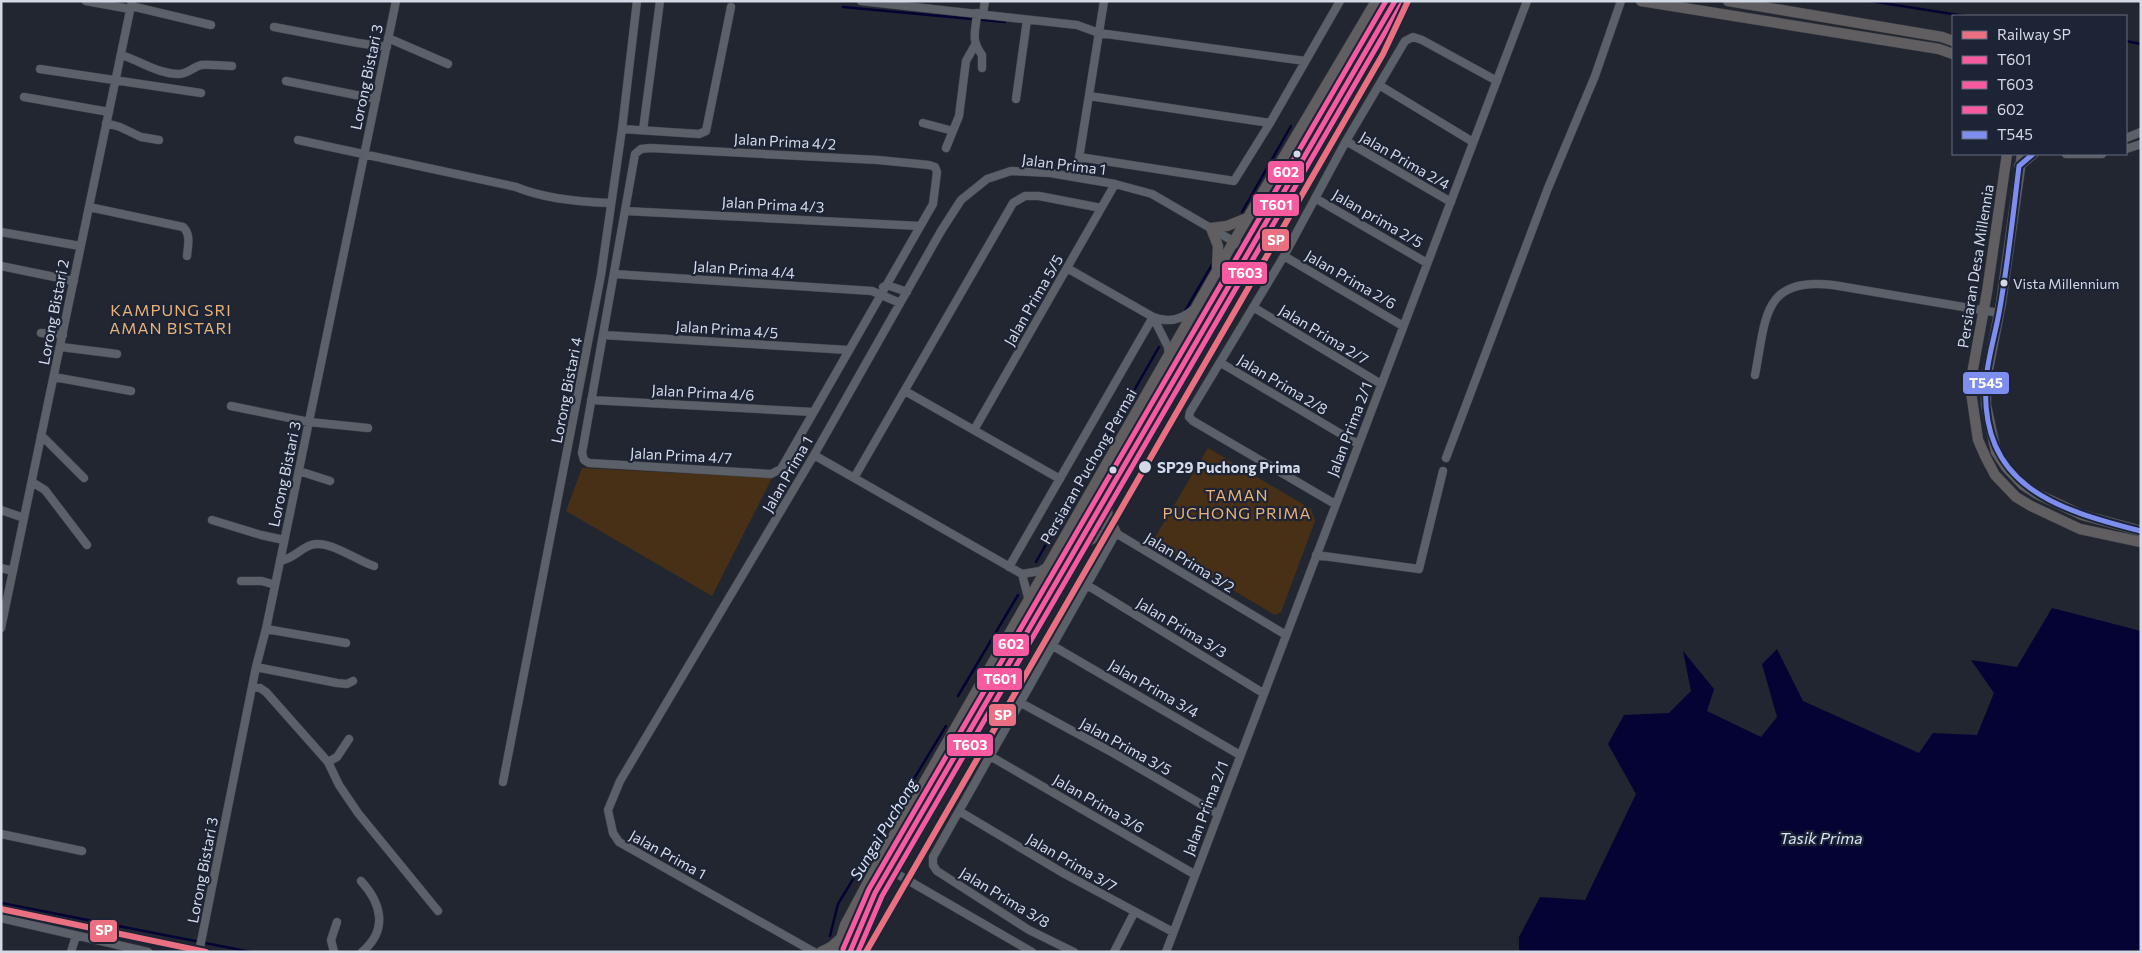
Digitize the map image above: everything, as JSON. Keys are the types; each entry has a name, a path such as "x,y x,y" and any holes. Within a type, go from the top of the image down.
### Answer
{"main road":[{"name":"Persiaran Puchong Permai","path":"837,952 845,925 878,863 1028,597 1048,566 1234,240 1376,1"},
{"name":"Persiaran Puchong Permai","path":"850,952 875,893 1395,1"},
{"path":"1642,1 1939,49 1952,54"},
{"path":"1728,1 1942,37 1952,41"},
{"name":"Persiaran Desa Millennia","path":"2022,155 1999,313 1986,380 1986,405 1996,452 2006,467 2023,485 2055,503 2082,514 2141,531"},
{"path":"2019,166 2032,155"},
{"name":"Persiaran Desa Millennia","path":"2006,158 1970,385 1978,440 1996,475 2016,497 2050,516 2080,529 2141,542"},
{"path":"1217,271 1218,246 1211,228 1227,226 1247,218"},
{"path":"1076,549 1095,537 1116,533 1108,516 1105,498"},
{"path":"962,716 974,722"},
{"path":"821,952 842,938"}],"street":[{"path":"86,1 131,6 211,25"},
{"name":"Lorong Bistari 3","path":"201,945 256,667 266,629 396,1"},
{"name":"Lorong Bistari 4","path":"503,782 580,396 601,275 622,129 637,1"},
{"path":"643,130 660,1"},
{"path":"861,1 913,4 978,16 1076,25 1099,33 1305,61"},
{"path":"946,148 959,116 966,61 975,46 978,16 985,1"},
{"path":"1076,177 1104,1"},
{"path":"1080,157 1234,181 1270,123 1339,1"},
{"name":"Jalan Prima 2/1","path":"1166,952 1194,874 1527,1"},
{"path":"1446,458 1548,188 1595,76 1621,1"},
{"name":"Lorong Bistari 2","path":"1,628 131,6"},
{"path":"622,129 699,134 706,131 732,7"},
{"path":"1016,100 1027,20"},
{"path":"274,27 358,43 387,42 448,64"},
{"path":"1335,504 1189,417 1190,412 1284,256 1346,141 1405,41 1413,37 1422,40 1497,82"},
{"path":"975,46 982,55 982,68"},
{"path":"121,56 139,60 156,70 172,73 186,73 202,65 232,66"},
{"path":"40,69 201,94"},
{"path":"286,81 376,99"},
{"path":"1379,86 1473,142"},
{"path":"1089,96 1270,123"},
{"path":"24,97 109,112"},
{"path":"106,123 120,127 141,138 159,140"},
{"path":"923,123 953,130"},
{"path":"2127,138 2141,132"},
{"path":"298,140 516,187 529,193 583,202 610,203"},
{"name":"Jalan Prima 2/4","path":"1346,141 1451,202"},
{"path":"2127,148 2141,144"},
{"name":"Jalan Prima 4/2","path":"625,211 635,154 642,149 650,148 878,160 930,165 935,167 936,172 933,204 920,226"},
{"name":"Jalan Prima 1","path":"814,952 618,842 613,833 608,810 620,780 814,455 941,231 961,200 986,180 1011,171 1050,173 1115,184 1152,194 1250,251"},
{"name":"Jalan Prima 5/5","path":"974,430 1115,184"},
{"path":"854,478 1013,203 1025,196 1040,196 1102,208"},
{"name":"Jalan prima 2/5","path":"1315,198 1427,263"},
{"path":"89,207 182,226 187,231 188,236 187,256"},
{"path":"591,400 625,211"},
{"name":"Jalan Prima 4/3","path":"625,211 920,226"},
{"path":"813,412 920,226"},
{"path":"1,232 80,246"},
{"name":"Jalan Prima 2/6","path":"1284,256 1403,326"},
{"path":"1,266 74,281"},
{"path":"1067,268 1153,317 1164,321 1184,317 1196,308"},
{"name":"Jalan Prima 4/4","path":"614,274 872,291 900,303"},
{"path":"1755,375 1769,309 1780,294 1796,285 1808,283 1833,286 1999,313"},
{"path":"887,285 906,292"},
{"name":"Jalan Prima 4/4","path":"872,291 887,285"},
{"name":"Jalan Prima 2/7","path":"1253,308 1381,384"},
{"path":"1153,317 1168,347 1168,356"},
{"path":"1009,566 1153,317"},
{"path":"41,333 63,335"},
{"name":"Jalan Prima 4/5","path":"603,335 848,350"},
{"path":"61,347 117,354"},
{"name":"Jalan Prima 2/8","path":"1221,363 1358,444"},
{"path":"54,377 131,391"},
{"path":"905,391 1060,480"},
{"name":"Jalan Prima 4/6","path":"591,400 813,412"},
{"name":"Jalan Prima 4/7","path":"591,400 582,453 584,460 588,464 693,470 771,474 777,472 813,412"},
{"path":"231,406 309,422 368,428"},
{"path":"42,435 84,478"},
{"path":"814,455 1022,574 1040,571 1048,566"},
{"path":"299,471 330,481"},
{"path":"1316,555 1419,569 1443,471"},
{"path":"32,482 44,490 87,545"},
{"path":"1,510 24,518"},
{"name":"Jalan Prima 3/2","path":"1079,511 1286,635"},
{"path":"212,520 260,535 284,540"},
{"path":"959,811 1116,533"},
{"path":"280,561 294,557 312,544 327,545 361,562 374,566"},
{"path":"1,568 13,571"},
{"path":"1022,574 1028,597"},
{"path":"241,581 262,581 275,585"},
{"name":"Jalan Prima 3/3","path":"1087,586 1263,693"},
{"path":"266,629 346,643"},
{"name":"Jalan Prima 3/4","path":"1053,646 1240,754"},
{"path":"256,667 337,683 347,684 353,681"},
{"path":"252,687 260,688 266,692 328,762 340,786 358,812 438,911"},
{"name":"Jalan Prima 3/5","path":"1021,703 1115,754 1218,814"},
{"path":"328,762 337,757 349,739"},
{"name":"Jalan Prima 3/6","path":"990,756 1194,874"},
{"name":"Jalan Prima 3/8","path":"959,811 933,857 933,865 937,872 1030,930 1074,952"},
{"name":"Jalan Prima 3/7","path":"959,811 1063,873 1134,913 1173,932"},
{"path":"1,834 82,851"},
{"path":"878,863 1032,952"},
{"path":"362,882 373,896 380,914 379,925 372,939 362,952"},
{"path":"1114,952 1134,913"},
{"path":"1,918 148,952"},
{"path":"334,952 331,940 337,922"},
{"path":"71,952 76,936"},
{"path":"104,952 107,944"}],"shaded area":[{"path":"1208,448 1311,509 1315,521 1281,612 1275,615 1156,544 1154,539"},
{"path":"582,468 772,478 712,596 566,511"}],"water":[{"name":"Tasik Prima","path":"2052,608 2141,631 2141,952 1519,952 1519,937 1540,897 1585,900 1636,794 1608,744 1624,715 1669,713 1691,691 1683,651 1714,689 1707,711 1761,737 1777,717 1762,664 1777,649 1803,701 1919,753 1933,733 1977,735 1994,693 1971,660 2017,667"}],"waterway":[{"name":"Sungai Puchong","path":"1870,1 1959,15"},
{"path":"843,7 1005,22"},
{"name":"Sungai Puchong","path":"2127,41 2141,44"},
{"name":"Sungai Puchong","path":"1242,212 1291,126"},
{"name":"Sungai Puchong","path":"1185,311 1213,263"},
{"name":"Sungai Puchong","path":"1109,434 1159,347"},
{"name":"Sungai Puchong","path":"1036,562 1078,488"},
{"name":"Sungai Puchong","path":"958,696 1018,595"},
{"name":"Sungai Puchong","path":"830,936 838,904 946,726"},
{"name":"Sungai Puchong","path":"1,903 251,952"}],"rail line":[{"name":"SP","path":"866,952 1383,54 1408,1"},
{"name":"SP","path":"1,909 206,952"}],"transit line":[{"name":"602","path":"843,949 869,889 1386,1"},
{"name":"T601","path":"850,952 875,893 1395,1"},
{"name":"T603","path":"858,952 882,896 1401,5"},
{"name":"T545","path":"2032,155 2019,166 2005,276 1987,371 1987,416 1995,445 2009,469 2029,487 2052,502 2109,523 2141,531"}],"place":[{"name":"Vista Millennium","path":"2004,283"},
{"name":"SP29 Puchong Prima","path":"1145,467"}],"district":[{"name":"KAMPUNG SRI AMAN BISTARI","path":"171,318"},
{"name":"TAMAN PUCHONG PRIMA","path":"1237,503"}]}
